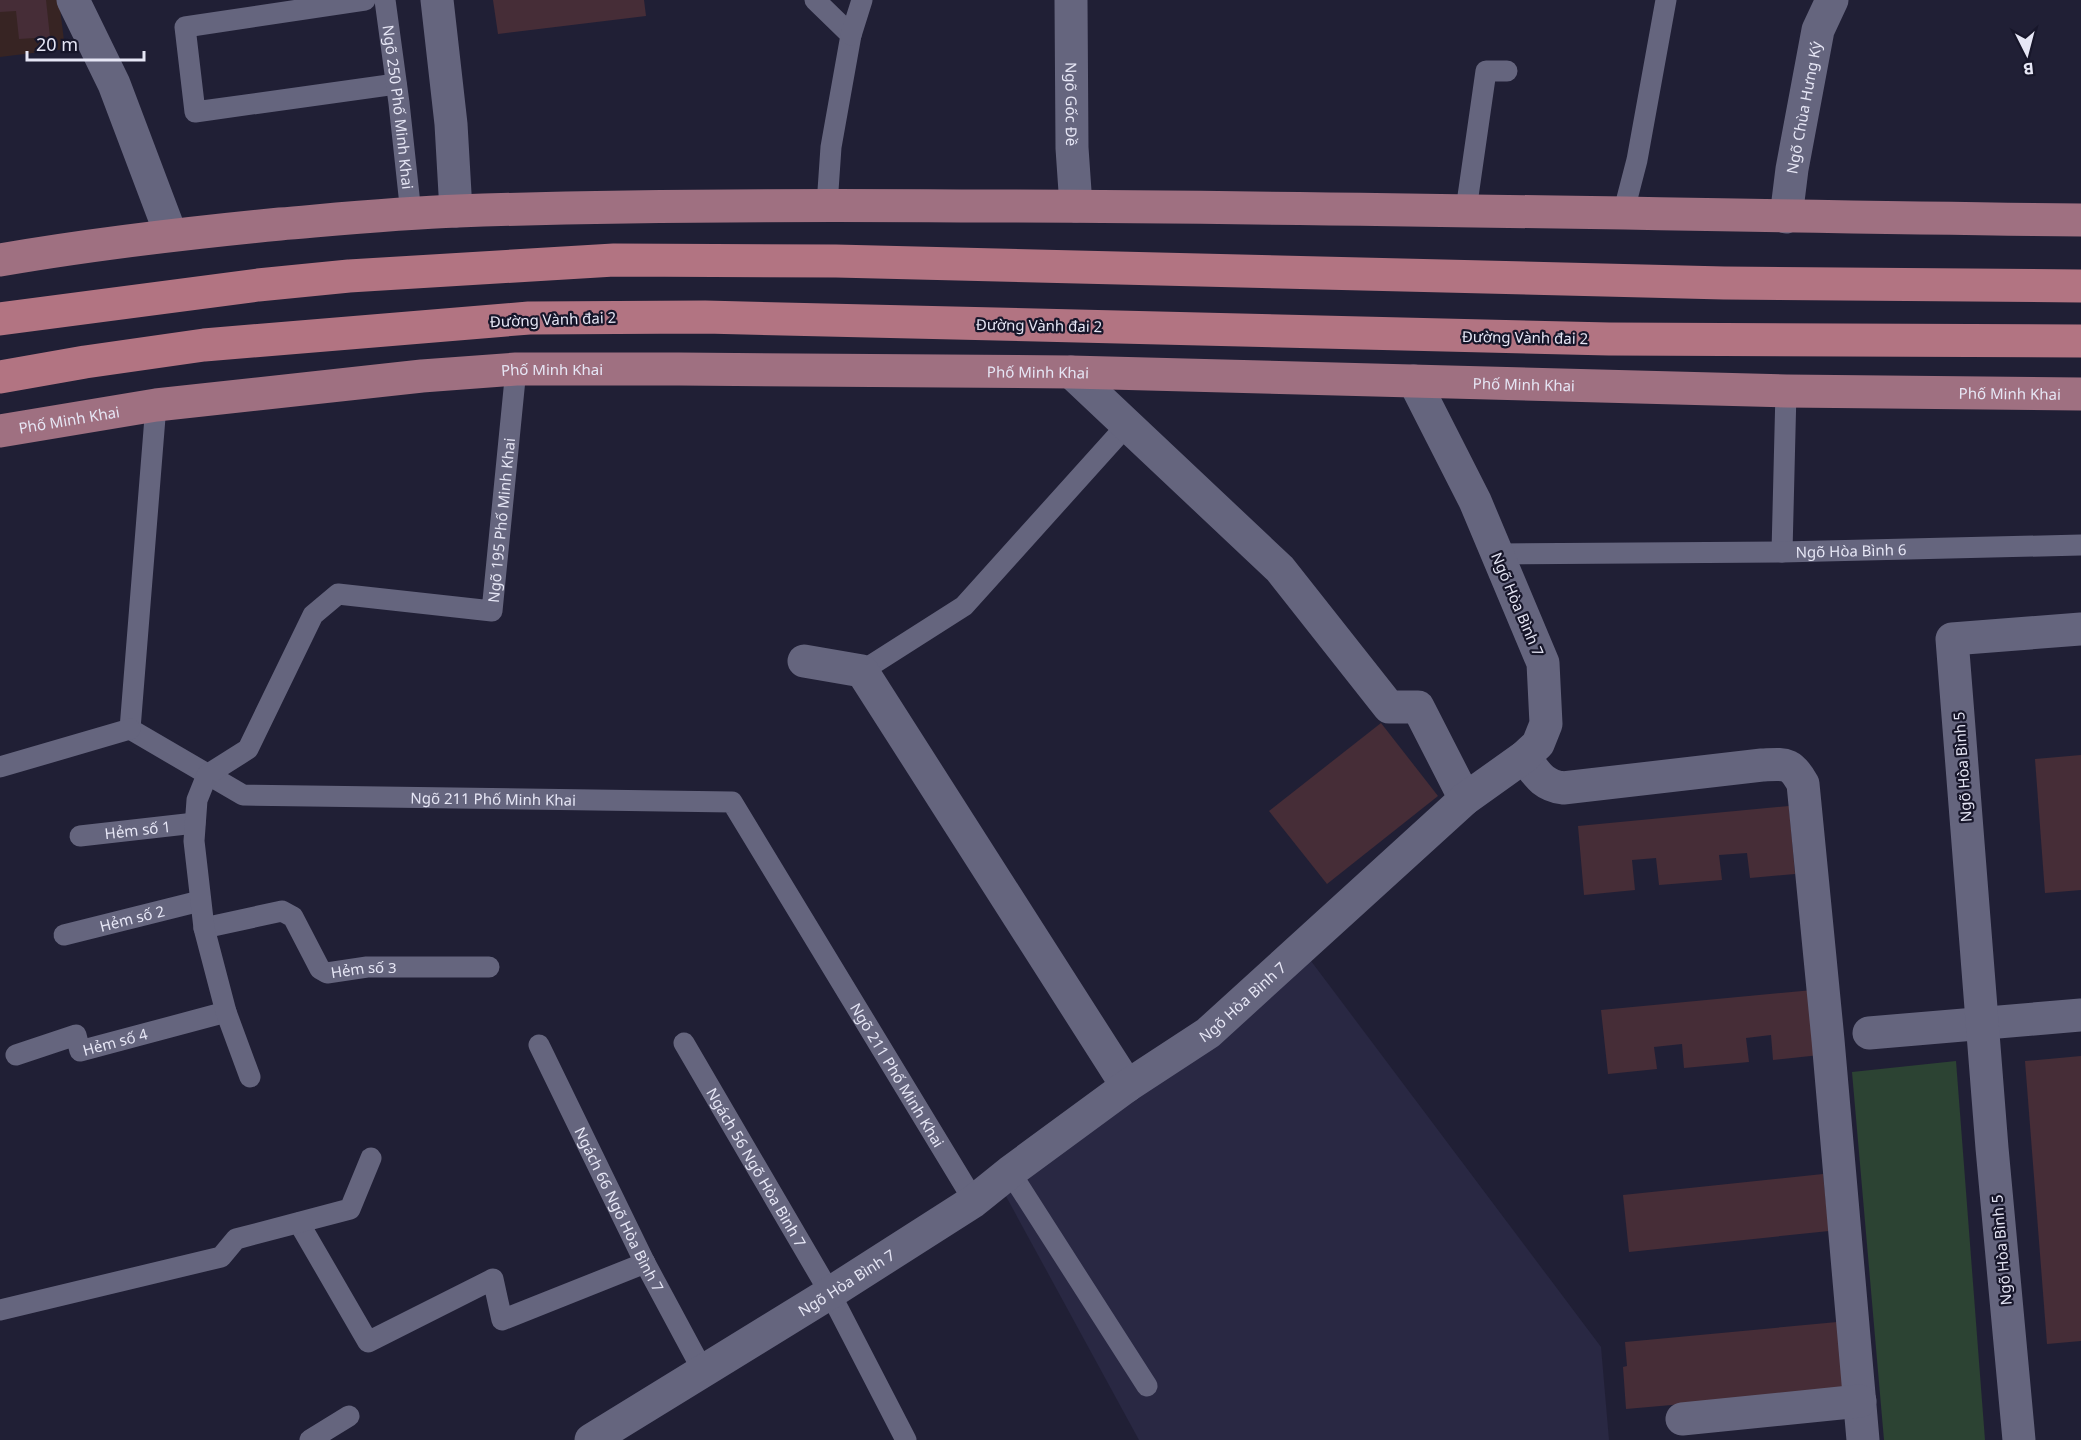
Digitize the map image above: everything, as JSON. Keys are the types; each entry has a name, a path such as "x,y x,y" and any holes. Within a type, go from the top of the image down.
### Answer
{"highway":[{"path":"0,319 258,285 338,277 614,260 836,261 1713,283 2081,286"},
{"name":"Đường Vành đai 2","path":"0,376 204,345 529,318 705,317 1609,339 2081,341"}],"main road":[{"path":"0,260 171,235 456,211 827,205 1076,206 2081,220"},
{"name":"Phố Minh Khai","path":"0,430 156,405 422,375 516,369 1071,372 1786,391 2081,394"}],"street":[{"path":"73,0 114,84 171,235"},
{"path":"437,0 451,124 456,211"},
{"name":"Ngõ Gốc Đề","path":"1071,0 1072,148 1076,206"},
{"name":"Ngõ Chùa Hưng Ký","path":"1786,217 1792,169 1818,30 1832,0"},
{"path":"1071,372 1281,569 1389,707 1418,707 1465,799"},
{"name":"Ngõ Hòa Bình 7","path":"591,1440 974,1202 1010,1172 1127,1086 1208,1033 1465,799 1524,757 1538,744 1546,724 1543,663 1475,501 1414,381"},
{"name":"Ngõ Hòa Bình 5","path":"2019,1440 1982,1024 1952,639 2081,629"},
{"path":"804,661 862,671 1127,1086"},
{"path":"1524,757 1550,786 1563,788 1785,764 1796,771 1803,784 1863,1440"},
{"path":"1869,1033 2081,1015"},
{"path":"1682,1419 1860,1401"}],"lane":[{"path":"365,0 185,27 195,112 396,84"},
{"name":"Ngõ 250 Phố Minh Khai","path":"385,0 411,214"},
{"path":"815,0 851,35"},
{"path":"827,205 831,147 851,35 862,0"},
{"path":"1623,214 1637,160 1666,0"},
{"path":"1466,210 1486,70 1507,71"},
{"name":"Ngõ 195 Phố Minh Khai","path":"207,775 248,749 313,615 338,594 492,611 516,369"},
{"path":"1782,552 1786,391"},
{"path":"0,768 130,729 156,405"},
{"path":"862,671 964,606 1126,425"},
{"name":"Ngõ Hòa Bình 6","path":"1497,554 1782,552 2081,545"},
{"name":"Ngõ 211 Phố Minh Khai","path":"130,729 243,795 732,802 974,1202"},
{"path":"207,775 196,800 194,841 200,901 204,928 226,1012 250,1077"},
{"name":"Hẻm số 1","path":"80,836 195,823"},
{"name":"Hẻm số 2","path":"64,936 200,901"},
{"name":"Hẻm số 3","path":"204,928 282,911 293,917 320,969 327,973 368,967 489,967"},
{"name":"Hẻm số 4","path":"16,1054 76,1035 81,1051 226,1012"},
{"name":"Ngách 56 Ngõ Hòa Bình 7","path":"684,1043 830,1293 906,1440"},
{"name":"Ngách 66 Ngõ Hòa Bình 7","path":"539,1045 645,1263 703,1371"},
{"path":"0,1310 221,1257 236,1239 350,1209 371,1158"},
{"path":"1010,1172 1147,1386"},
{"path":"299,1222 368,1342 493,1279 502,1320 645,1263"},
{"path":"310,1440 350,1416"}],"shaded area":[{"path":"0,0 59,0 65,49 0,57"},
{"path":"1308,957 1601,1347 1609,1440 1139,1440 1002,1189"}],"green space":[{"path":"1956,1061 1985,1440 1884,1440 1852,1072"}],"building":[{"path":"0,0 46,0 50,37 19,39 16,11 0,12"},
{"path":"493,0 644,0 646,16 498,34"},
{"path":"1381,723 1438,796 1327,884 1269,811"},
{"path":"2081,755 2081,890 2045,893 2035,759"},
{"path":"1789,806 1795,874 1750,878 1747,853 1719,855 1722,880 1659,885 1656,858 1632,860 1635,890 1584,895 1578,826"},
{"path":"1813,990 1820,1055 1773,1060 1771,1035 1746,1038 1749,1062 1684,1068 1682,1044 1654,1047 1657,1069 1608,1074 1601,1010"},
{"path":"2081,1056 2081,1341 2047,1344 2025,1061"},
{"path":"1823,1174 1829,1231 1629,1252 1623,1195"},
{"path":"1848,1321 1854,1389 1626,1409 1623,1367 1627,1366 1625,1342"}]}
